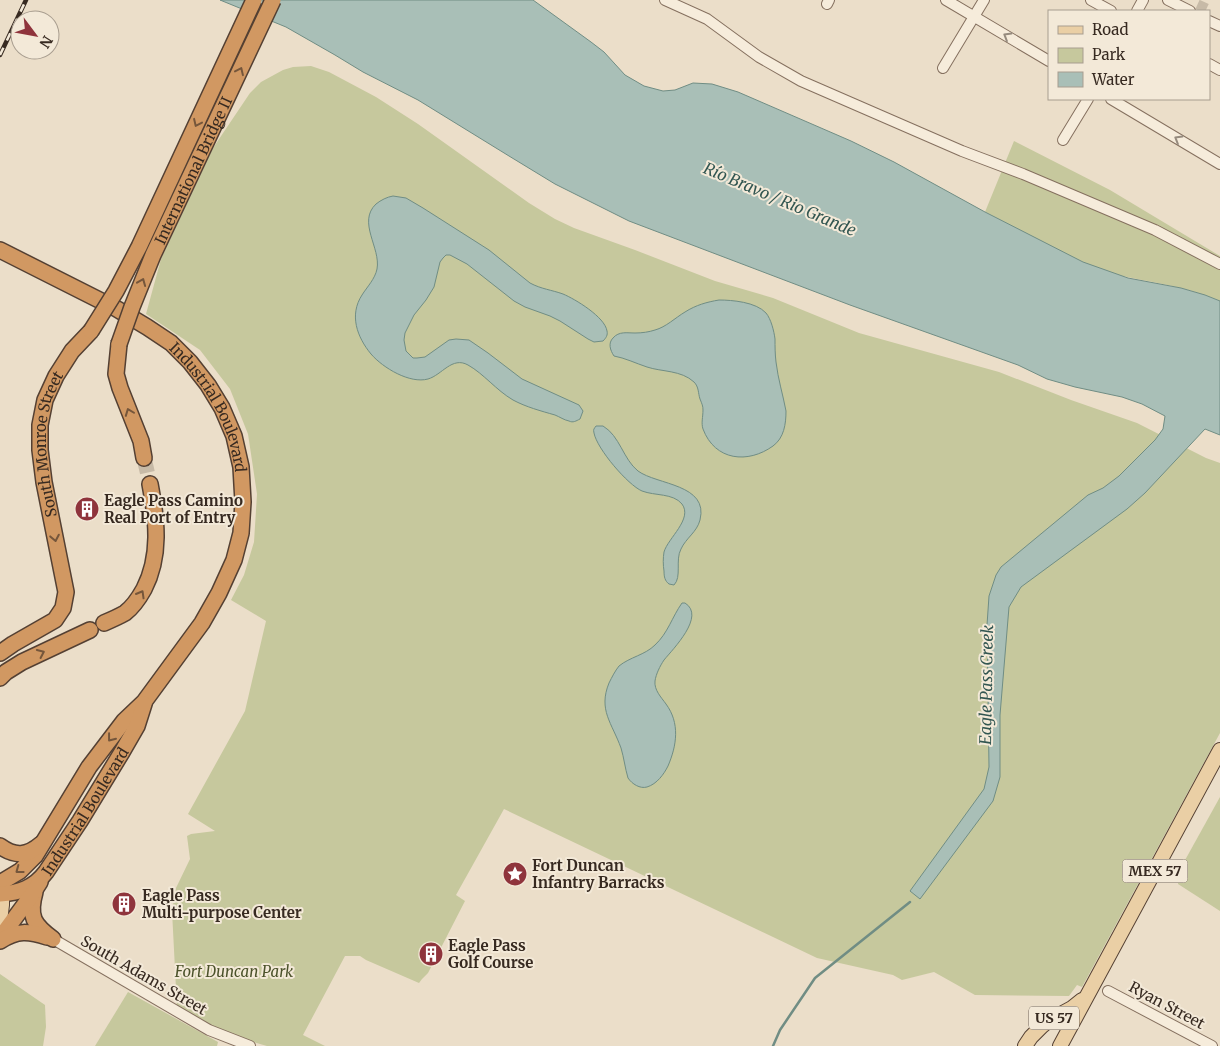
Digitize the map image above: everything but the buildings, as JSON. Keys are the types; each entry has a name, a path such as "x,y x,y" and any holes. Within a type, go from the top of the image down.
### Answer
{"highway":[{"name":"International Bridge II","path":"92,331 116,292 139,247 254,0"},
{"name":"International Bridge II","path":"144,458 141,441 116,374 119,344 153,254 273,0"},
{"name":"Industrial Boulevard","path":"0,250 117,309 171,343 190,362 208,385 222,408 234,436 241,467 243,502 240,533 234,560 219,593 202,623 144,702 124,721 89,766 35,856 20,871 1,885 14,893 26,889 46,872 80,821 137,726 144,702"},
{"name":"South Monroe Street","path":"0,653 55,620 63,608 66,592 44,482 40,450 40,425 46,400 56,376 72,351 92,331"},
{"path":"104,623 125,613 139,598 149,579 155,558 156,532 150,484"},
{"path":"0,678 22,662 90,630"},
{"path":"0,846 8,851 25,853 34,850 44,842"},
{"path":"0,940 46,872"},
{"path":"36,887 32,915 40,929 53,939"},
{"path":"0,940 13,934 29,932 53,939"}],"main road":[{"name":"MEX 57","path":"1089,993 1220,750"},
{"path":"0,921 2,905 1,885"},
{"name":"US 57","path":"1025,1046 1042,1026 1072,1008 1089,993"},
{"name":"US 57","path":"1060,1046 1089,993"}],"street":[{"path":"665,0 707,19 759,57 801,81 962,151 1023,174 1155,230 1220,264"},
{"path":"946,0 1048,60"},
{"path":"943,68 984,0"},
{"path":"1091,0 1109,10"},
{"path":"1169,0 1188,10"},
{"path":"1063,140 1087,100"},
{"path":"1113,100 1220,164"},
{"name":"South Adams Street","path":"53,939 208,1030 250,1046"},
{"name":"Ryan Street","path":"1108,991 1212,1046"}],"green space":[{"name":"Eagle Pass Golf Course","path":"311,66 329,72 376,97 418,124 529,203 574,228 715,281 773,298 859,333 999,372 1137,423 1206,458 1220,463 1220,733 1082,987 1077,985 1069,996 975,995 934,972 902,980 893,975 817,958 504,809 456,895 465,901 428,973 419,983 360,956 345,956 303,1035 325,1046 267,1046 242,1039 215,1028 177,1008 172,911 176,888 190,859 187,836 215,831 188,814 245,711 266,621 231,600 244,575 254,542 257,494 248,434 230,389 200,350 146,314 161,259 213,148 250,93 261,82 283,70 293,67"},
{"path":"1014,141 1110,190 1220,256 1220,301 1185,289 1121,276 1102,270 1057,250 985,212"},
{"path":"1220,797 1220,911 1178,884 1179,871"},
{"path":"0,974 45,1005 46,1027 43,1046 0,1046"},
{"name":"Fort Duncan Park","path":"128,992 218,1042 217,1046 95,1046"}],"water":[{"name":"Río Bravo / Rio Grande","path":"220,0 533,0 604,52 625,75 644,86 663,91 675,90 693,83 712,84 738,92 851,141 894,162 985,212 1083,262 1128,278 1181,288 1220,301 1220,435 1205,429 1145,493 1127,509 1021,587 1009,607 1000,715 1000,777 993,801 920,899 910,891 984,789 989,767 987,625 989,596 996,575 1001,567 1088,495 1103,488 1119,476 1155,440 1163,429 1165,416 1142,404 1122,397 1047,379 1018,365 850,305 629,221 555,184 418,100 363,72 286,27"},
{"path":"393,196 406,198 423,208 489,250 530,283 563,294 582,304 601,320 607,332 603,341 594,342 560,321 514,301 467,264 450,255 446,255 440,262 434,287 414,315 405,333 406,351 413,358 425,357 449,340 469,340 522,379 579,405 583,411 580,419 570,422 513,400 474,369 462,363 452,364 433,377 421,380 397,374 382,365 371,354 356,326 356,310 377,269 376,253 369,227 371,211 376,204"},
{"path":"719,300 744,302 762,309 769,318 774,332 775,356 786,411 785,426 780,439 773,446 763,452 743,457 724,453 715,448 708,440 702,427 703,407 698,388 694,382 677,373 653,369 614,356 610,344 611,340 618,334 643,333 659,329 693,307"},
{"path":"596,426 603,426 609,430 638,471 646,476 680,487 697,499 701,508 700,520 679,553 678,578 674,585 669,584 665,579 663,557 666,547 682,522 685,510 682,504 674,498 647,493 629,482 614,466 596,440 594,430"},
{"path":"682,603 685,603 690,609 692,616 690,624 680,641 663,662 655,681 657,690 673,719 676,734 675,742 668,766 660,778 651,786 639,787 628,778 621,748 610,724 606,709 606,693 609,683 619,666 655,645"}],"waterway":[{"name":"Eagle Pass Creek","path":"773,1046 780,1030 815,978 910,902"}],"tunnel":[{"path":"1200,10 1205,0"},
{"path":"144,458 150,484"}],"railway":[{"path":"0,55 26,0"}],"place":[{"name":"Eagle Pass Camino Real Port of Entry","path":"87,509"},
{"name":"Fort Duncan Infantry Barracks","path":"515,874"},
{"name":"Eagle Pass Multi-purpose Center","path":"124,904"},
{"name":"Eagle Pass Golf Course","path":"431,954"}]}
